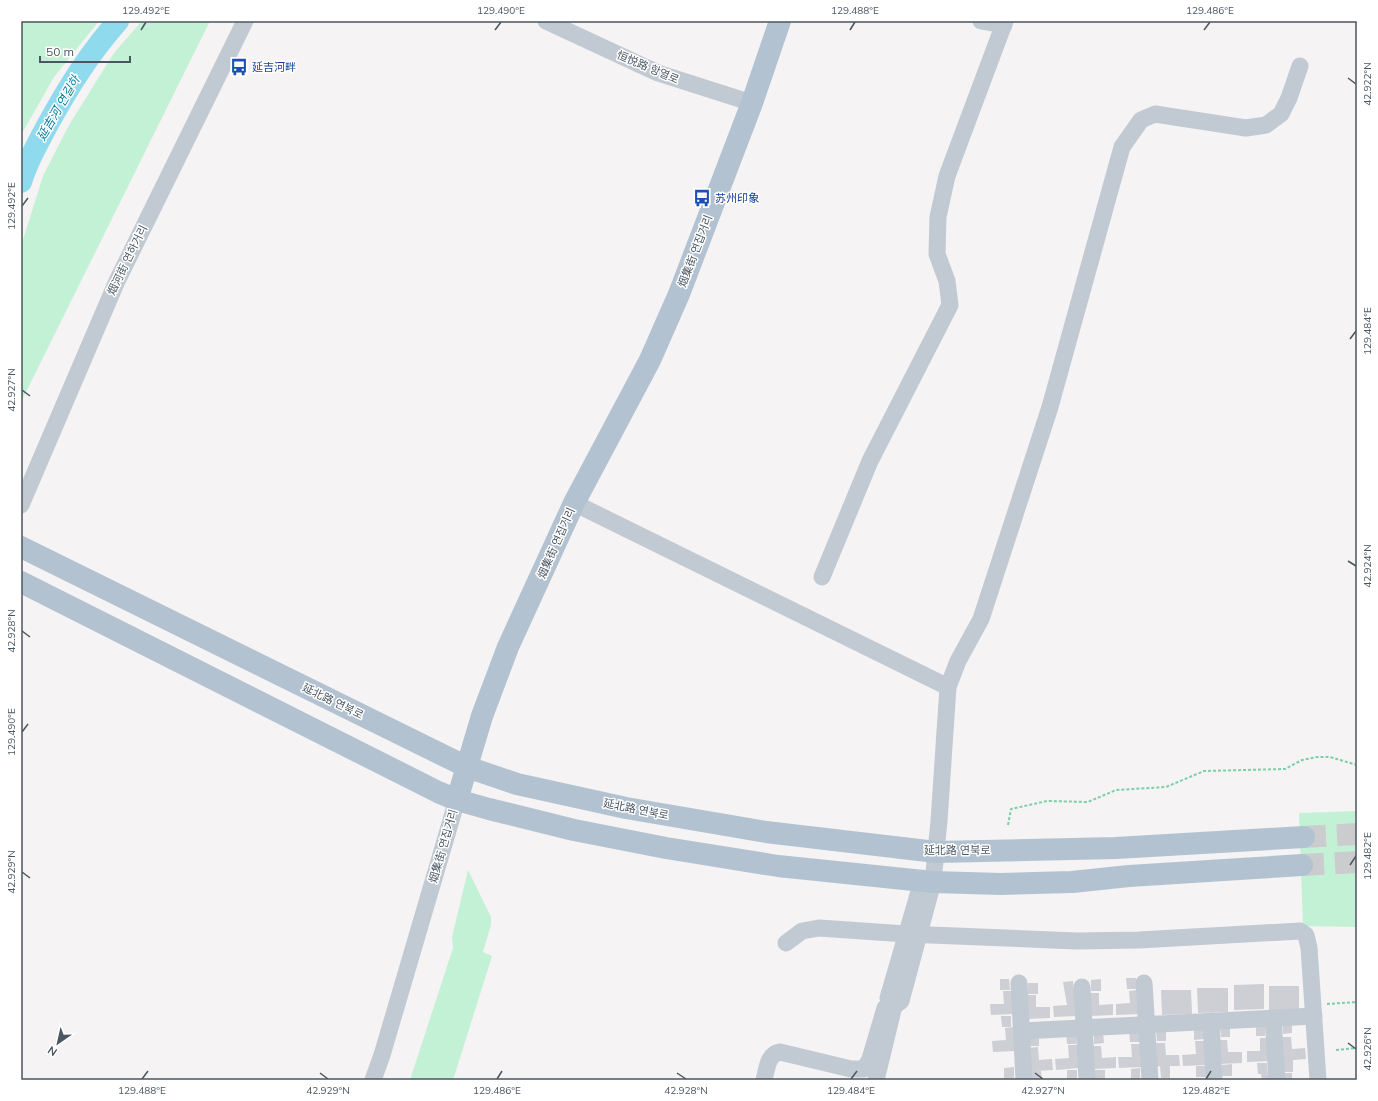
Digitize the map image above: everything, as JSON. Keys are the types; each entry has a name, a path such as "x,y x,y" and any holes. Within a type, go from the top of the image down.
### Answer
{"main road":[{"name":"烟集街 연집거리","path":"457,800 482,716 508,647 574,502 650,360 679,294 752,103 780,21"},
{"name":"延北路 연북로","path":"21,547 467,768 517,784 626,808 766,832 936,852 1116,848 1304,837"},
{"path":"21,582 432,790 457,800 574,830 666,848 778,866 927,881 1001,884 1072,882 1130,876 1302,865"}],"street":[{"name":"烟河街 연하거리","path":"21,505 117,281 245,21"},
{"name":"恒悦路 항열로","path":"546,21 658,73 752,103"},
{"path":"822,577 870,461 950,305 947,281 937,254 938,217 947,176 1004,23 981,21"},
{"path":"894,1006 888,998 912,935 936,852 948,687 958,661 981,619 1050,407 1122,146 1141,120 1155,114 1246,128 1266,125 1282,114 1300,66"},
{"path":"574,502 948,687"},
{"name":"烟集街 연집거리","path":"373,1080 384,1048 457,800"},
{"path":"786,943 808,928 912,935 1091,941 1139,940 1300,931 1306,935 1309,948 1318,1080"},
{"path":"1019,983 1024,1080"},
{"path":"1144,983 1150,1080"},
{"path":"1082,987 1086,1080"},
{"path":"764,1080 770,1058 776,1053 780,1052 851,1069 864,1069 870,1059 885,1008 894,1006"},
{"path":"876,1080 894,1006"},
{"path":"1022,1031 1314,1016"},
{"path":"1273,1018 1277,1080"},
{"path":"1211,1021 1214,1080"}],"path":[{"path":"1008,824 1011,809 1047,802 1088,802 1116,790 1166,788 1204,771 1285,769 1302,760 1317,757 1330,757 1357,765"},
{"path":"1327,1004 1357,1002"},
{"path":"1336,1050 1357,1048"}],"green space":[{"path":"21,21 99,21 54,77 21,135"},
{"path":"142,21 210,21 21,402 21,246 43,176 69,125 114,53"},
{"path":"1357,811 1357,927 1303,926 1299,813"},
{"path":"468,870 491,917 491,925 483,952 492,956 453,1080 410,1080 453,948 452,937"}],"building":[{"path":"1126,978 1136,978 1137,989 1127,989"},
{"path":"1000,979 1009,979 1010,990 1000,990"},
{"path":"1101,979 1101,991 1091,991 1091,980"},
{"path":"1073,981 1077,1016 1054,1017 1053,1006 1067,1005 1063,982"},
{"path":"1028,983 1038,983 1038,994 1028,994"},
{"path":"1264,984 1264,1009 1234,1010 1234,985"},
{"path":"1269,986 1299,986 1299,1011 1269,1012"},
{"path":"1197,988 1228,988 1228,1012 1198,1013"},
{"path":"1138,990 1140,1014 1116,1015 1116,1004 1130,1003 1129,991"},
{"path":"1161,990 1191,990 1192,1014 1162,1015"},
{"path":"1003,991 1013,991 1014,1014 991,1015 990,1004 1004,1004"},
{"path":"1089,993 1099,993 1099,1005 1113,1004 1113,1015 1090,1016"},
{"path":"1026,995 1036,995 1036,1007 1050,1007 1050,1018 1027,1019"},
{"path":"1001,1016 1011,1016 1011,1027 1002,1027"},
{"path":"1282,1022 1292,1022 1292,1033 1283,1034"},
{"path":"1256,1025 1265,1025 1265,1036 1256,1036"},
{"path":"1220,1026 1230,1026 1230,1037 1221,1037"},
{"path":"1014,1027 1016,1051 993,1052 992,1041 1006,1040 1005,1028"},
{"path":"1203,1028 1204,1039 1194,1040 1194,1029"},
{"path":"1156,1030 1166,1030 1166,1041 1157,1041"},
{"path":"1129,1031 1139,1031 1139,1042 1130,1042"},
{"path":"1103,1032 1104,1043 1094,1044 1094,1033"},
{"path":"1066,1033 1076,1033 1076,1044 1067,1044"},
{"path":"1029,1035 1039,1035 1039,1046 1030,1046"},
{"path":"1281,1037 1291,1037 1292,1049 1305,1048 1306,1059 1293,1060 1293,1072 1284,1072"},
{"path":"1260,1038 1269,1038 1270,1061 1247,1062 1247,1051 1260,1051"},
{"path":"1218,1040 1227,1040 1228,1052 1242,1052 1242,1063 1219,1064"},
{"path":"1195,1041 1205,1041 1206,1065 1183,1066 1182,1055 1196,1054"},
{"path":"1156,1043 1165,1043 1166,1055 1179,1055 1180,1066 1170,1066 1170,1078 1161,1078 1160,1066 1157,1067"},
{"path":"1131,1044 1141,1044 1142,1067 1119,1068 1118,1057 1132,1057"},
{"path":"1068,1045 1078,1045 1079,1068 1056,1070 1055,1059 1069,1058"},
{"path":"1092,1046 1101,1046 1102,1058 1116,1057 1116,1068 1093,1069"},
{"path":"1038,1047 1039,1060 1052,1059 1053,1070 1035,1071 1041,1071 1042,1080 1032,1080 1028,1048"},
{"path":"1257,1063 1267,1063 1268,1075 1271,1074 1271,1080 1262,1080 1261,1074 1258,1074"},
{"path":"1232,1064 1232,1076 1222,1076 1222,1065"},
{"path":"1196,1066 1205,1066 1206,1077 1196,1077"},
{"path":"1014,1067 1014,1078 1004,1079 1004,1068"},
{"path":"1140,1068 1140,1079 1131,1080 1131,1069"},
{"path":"1067,1070 1077,1070 1077,1080 1067,1080"},
{"path":"1095,1070 1105,1070 1105,1080 1095,1080"},
{"path":"1283,1073 1292,1073 1292,1080 1283,1080"}],"waterway":[{"name":"延吉河 연길하","path":"21,182 33,152 64,97 89,58 118,21"}],"tunnel":[{"path":"1304,837 1357,834"},
{"path":"1302,865 1357,862"}],"place":[{"name":"延吉河畔","path":"239,67"},
{"name":"苏州印象","path":"702,198"}]}
